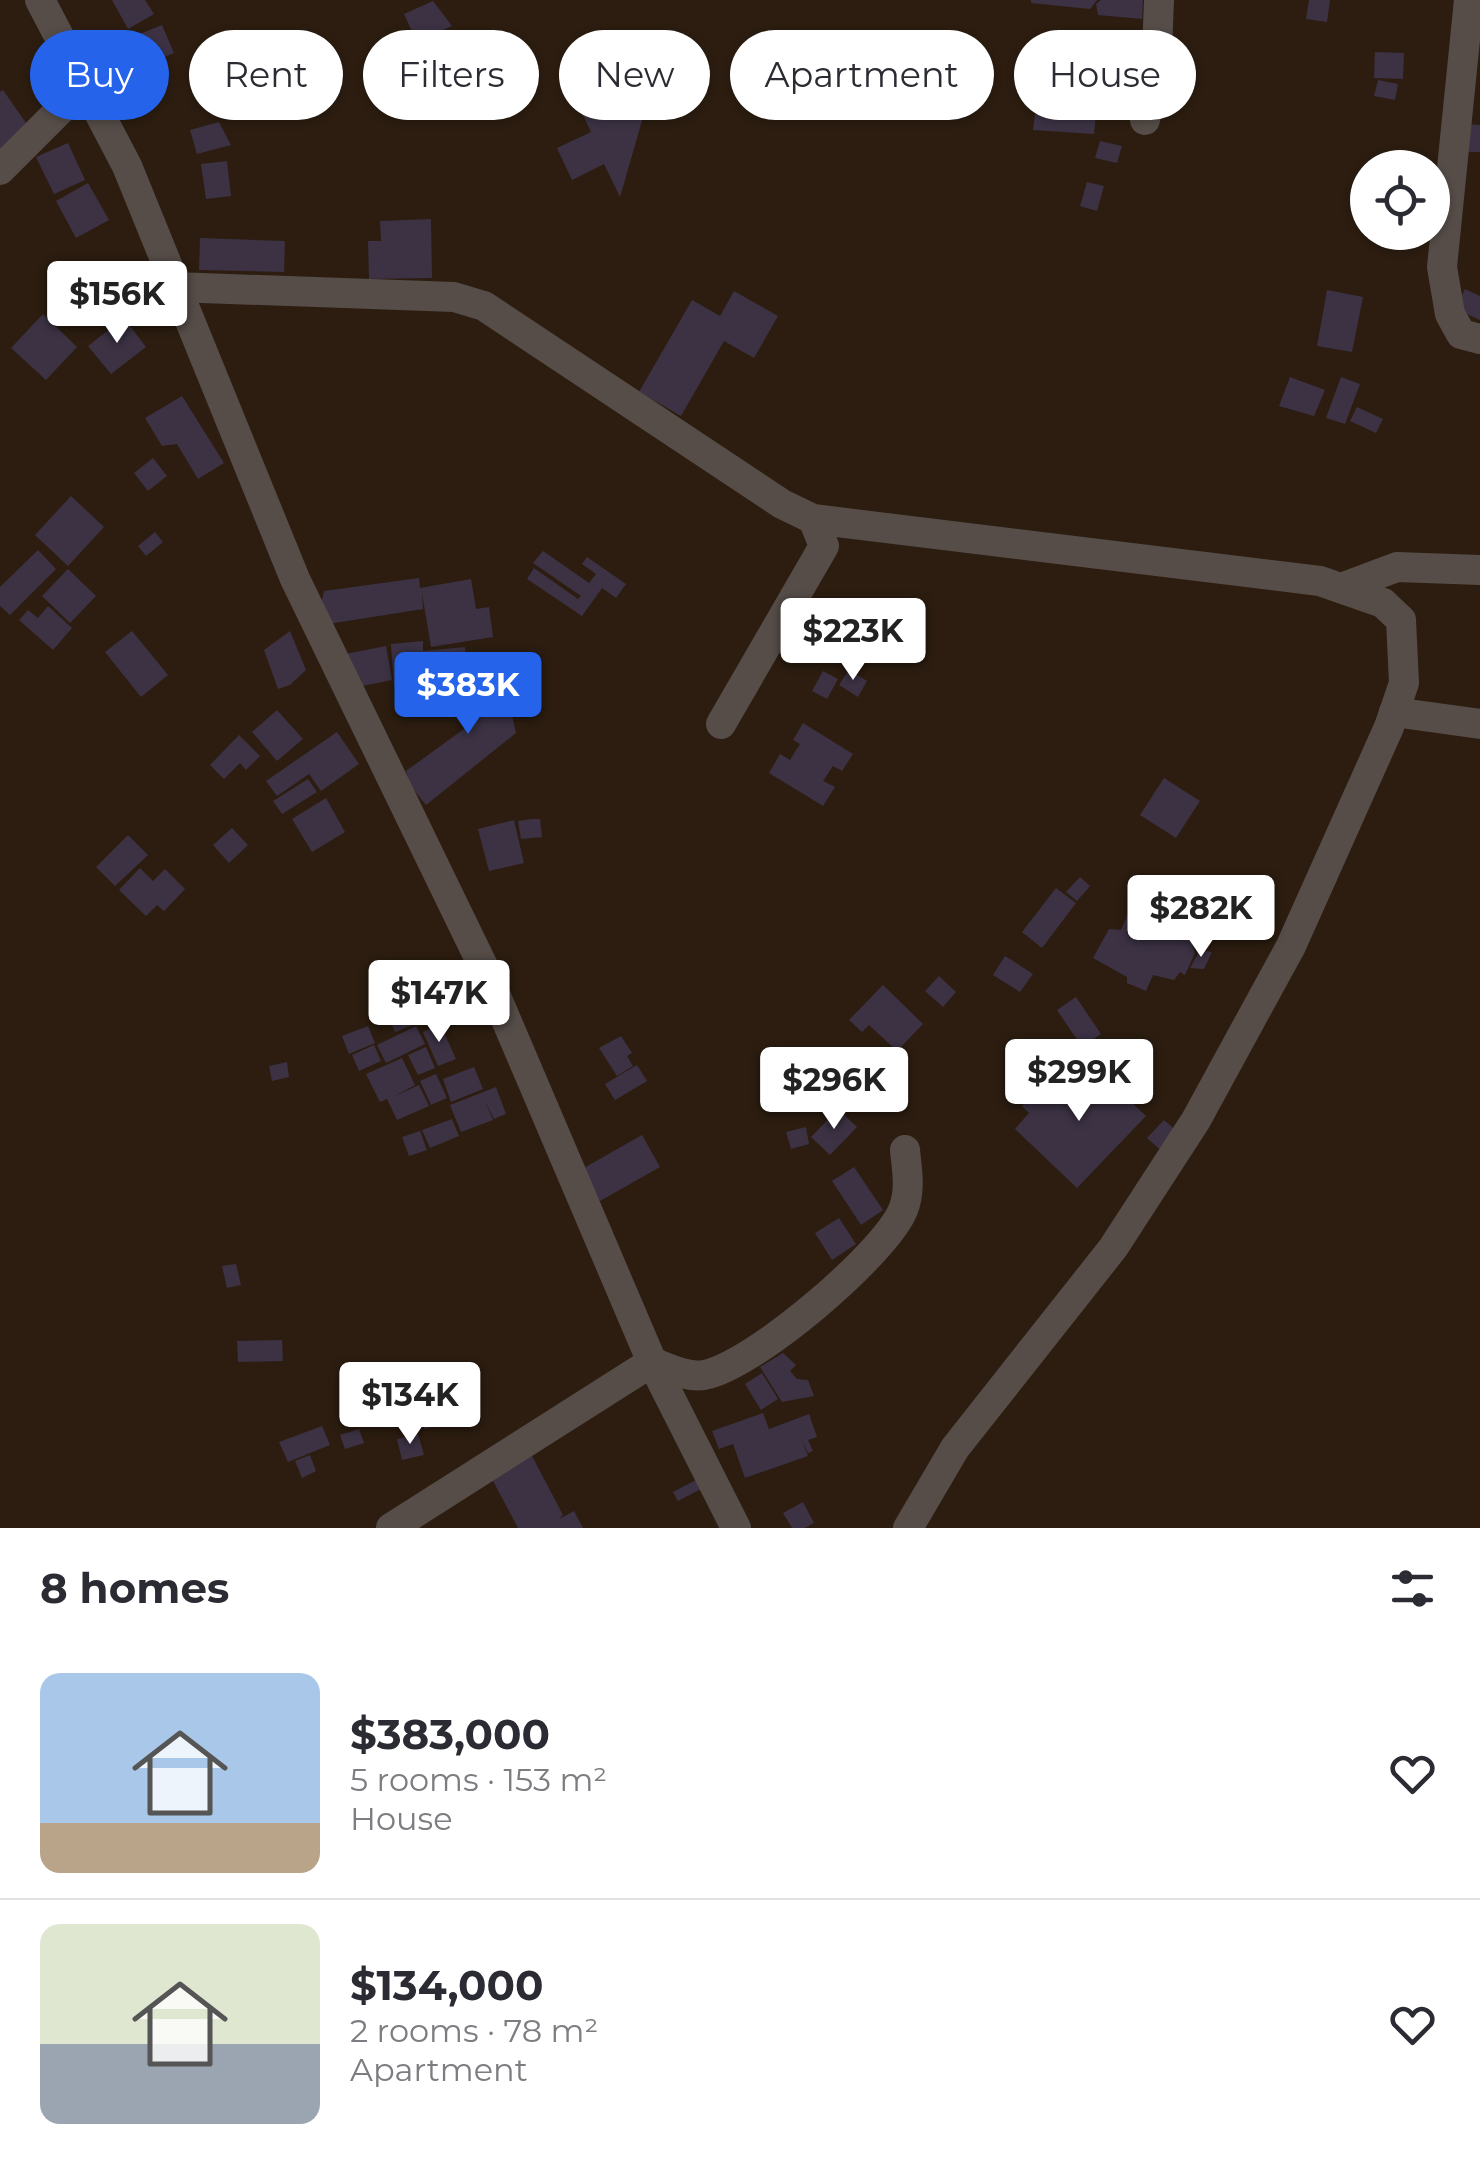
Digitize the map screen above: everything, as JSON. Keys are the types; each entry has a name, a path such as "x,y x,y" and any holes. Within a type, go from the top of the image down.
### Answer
{"street":[{"path":"40,0 55,30"},
{"path":"1158,30 1159,0"},
{"path":"1469,0 1442,267 1450,314 1461,334 1480,339"},
{"path":"0,170 50,120"},
{"path":"102,120 126,166 295,579 484,968 652,1362 736,1528"},
{"path":"174,287 454,297 484,306 782,504 813,518 1320,582 1383,604 1402,620 1404,683 1360,796 1291,946 1196,1120 1113,1248 955,1448 908,1528"},
{"path":"722,724 824,546 813,518"},
{"path":"1341,588 1396,567 1480,570"},
{"path":"1394,712 1480,724"},
{"path":"652,1362 704,1375 725,1367 800,1319 862,1262 901,1216 908,1194 904,1150"},
{"path":"391,1528 652,1362"}],"building":[{"path":"112,0 145,0 154,14 128,29"},
{"path":"1031,0 1097,0 1090,9"},
{"path":"1101,0 1143,0 1142,19 1098,15 1096,4"},
{"path":"1309,0 1330,0 1327,22 1306,19"},
{"path":"433,1 452,26 443,30 411,30 404,14"},
{"path":"1375,52 1404,53 1403,79 1374,78"},
{"path":"1378,80 1398,84 1395,100 1374,96"},
{"path":"3,90 33,133 0,155 0,92"},
{"path":"585,120 642,120 620,197 604,164 572,180 557,148 591,132"},
{"path":"1034,120 1095,120 1094,134 1033,130"},
{"path":"219,122 231,145 197,154 190,130"},
{"path":"1465,124 1480,125 1480,152 1465,152"},
{"path":"1100,141 1122,146 1117,163 1095,158"},
{"path":"68,143 85,180 54,194 36,157"},
{"path":"227,161 231,196 206,199 201,164"},
{"path":"1087,182 1104,186 1097,211 1080,206"},
{"path":"88,183 109,220 76,238 56,201"},
{"path":"431,219 432,278 369,279 368,241 381,241 380,221"},
{"path":"200,238 285,241 284,272 199,270"},
{"path":"1465,289 1480,296 1480,320 1456,309"},
{"path":"1327,290 1363,297 1352,352 1317,346"},
{"path":"734,291 778,316 754,358 724,341 681,416 639,392 692,300 720,316"},
{"path":"43,314 77,347 46,380 11,348"},
{"path":"124,318 146,347 111,374 88,346"},
{"path":"1290,377 1325,390 1314,416 1279,406"},
{"path":"1341,377 1360,384 1345,424 1326,418"},
{"path":"182,396 224,463 198,479 177,444 162,446 145,418"},
{"path":"1357,407 1383,419 1376,433 1350,421"},
{"path":"153,458 167,476 148,491 134,473"},
{"path":"71,496 104,527 68,566 35,535"},
{"path":"155,532 163,542 146,556 138,546"},
{"path":"38,550 56,569 10,615 0,606 0,587"},
{"path":"543,551 589,583 596,574 582,564 587,557 626,584 616,598 602,588 582,616 527,579 534,568 578,599 581,596 533,563"},
{"path":"68,569 96,596 70,623 42,596"},
{"path":"419,578 420,588 471,579 476,609 489,607 493,637 431,647 422,593 423,609 328,624 320,608 324,591"},
{"path":"48,606 72,628 53,650 19,620 28,610 38,618"},
{"path":"132,631 168,675 141,697 105,652"},
{"path":"290,631 306,670 290,685 278,689 264,650"},
{"path":"423,641 423,651 465,647 467,675 446,677 446,683 394,687 391,644"},
{"path":"386,646 392,680 352,688 345,654"},
{"path":"500,662 516,733 426,805 410,785 406,771 479,718 468,668"},
{"path":"849,670 867,681 858,697 839,685"},
{"path":"823,671 838,679 827,699 812,691"},
{"path":"277,710 303,739 277,761 252,732"},
{"path":"803,723 853,754 842,771 833,766 823,781 835,787 823,806 769,773 780,754 790,760 800,744 793,740"},
{"path":"337,732 359,764 321,791 309,774 277,796 266,781"},
{"path":"239,735 260,756 246,770 240,763 224,779 210,765"},
{"path":"1164,778 1200,801 1176,838 1140,815"},
{"path":"308,779 317,792 282,814 273,801"},
{"path":"326,798 345,832 312,852 292,819"},
{"path":"540,819 542,837 521,839 518,821"},
{"path":"514,820 524,863 489,871 478,829"},
{"path":"232,828 248,845 229,863 213,845"},
{"path":"128,835 148,855 115,886 96,867"},
{"path":"140,868 153,881 165,869 185,889 164,911 157,905 146,916 119,890"},
{"path":"1080,877 1090,886 1077,901 1066,892"},
{"path":"1056,888 1076,903 1042,948 1022,932"},
{"path":"1175,903 1196,920 1191,931 1198,936 1192,944 1195,953 1185,975 1180,972 1174,980 1153,975 1146,991 1127,983 1127,977 1093,958 1109,929 1121,930 1129,911 1138,920 1145,907 1167,913"},
{"path":"1200,950 1212,952 1204,969 1190,968"},
{"path":"1005,956 1033,974 1020,992 993,975"},
{"path":"939,976 956,992 943,1007 925,991"},
{"path":"883,985 923,1024 897,1051 869,1025 862,1032 849,1020"},
{"path":"1076,997 1101,1034 1082,1047 1057,1010"},
{"path":"429,1000 435,1016 395,1032 388,1016"},
{"path":"440,1024 456,1059 438,1066 423,1032"},
{"path":"368,1026 375,1043 349,1054 342,1036"},
{"path":"416,1026 425,1044 386,1063 377,1045"},
{"path":"621,1036 632,1053 627,1056 633,1066 617,1076 599,1048"},
{"path":"1110,1042 1122,1057 1109,1066 1097,1052"},
{"path":"374,1045 381,1061 359,1071 352,1055"},
{"path":"426,1047 435,1068 418,1075 408,1055"},
{"path":"402,1058 415,1085 393,1097 419,1085 429,1106 397,1120 387,1099 380,1102 366,1074"},
{"path":"287,1062 289,1077 272,1081 269,1066"},
{"path":"637,1065 647,1081 615,1100 605,1084"},
{"path":"1092,1065 1146,1116 1077,1188 1015,1129 1029,1113 1022,1106 1047,1080 1063,1095"},
{"path":"474,1067 483,1089 451,1102 443,1079"},
{"path":"436,1074 447,1098 431,1105 420,1081"},
{"path":"496,1087 506,1114 494,1119 485,1101 493,1120 461,1132 450,1105"},
{"path":"838,1109 857,1127 830,1155 811,1137"},
{"path":"452,1119 459,1136 430,1148 422,1130"},
{"path":"1164,1120 1180,1134 1163,1152 1147,1138"},
{"path":"806,1127 809,1144 791,1149 786,1132"},
{"path":"420,1131 427,1150 409,1156 402,1137"},
{"path":"642,1135 660,1167 600,1201 582,1169"},
{"path":"854,1167 883,1210 861,1225 832,1181"},
{"path":"839,1218 856,1244 832,1260 815,1233"},
{"path":"236,1264 241,1285 227,1288 222,1266"},
{"path":"282,1340 283,1361 238,1362 237,1341"},
{"path":"783,1353 796,1365 790,1371 797,1379 808,1380 814,1396 782,1402 760,1367"},
{"path":"762,1373 778,1399 761,1410 745,1384"},
{"path":"455,1400 460,1421 424,1429 419,1408"},
{"path":"763,1413 769,1429 809,1414 817,1437 808,1440 813,1451 808,1453 802,1440 808,1456 745,1478 733,1444 719,1449 712,1431"},
{"path":"322,1426 330,1445 288,1462 279,1442"},
{"path":"359,1429 364,1443 345,1449 340,1435"},
{"path":"418,1434 424,1455 402,1460 397,1439"},
{"path":"310,1455 316,1471 302,1478 295,1461"},
{"path":"532,1456 563,1515 559,1519 574,1511 583,1528 518,1528 491,1477"},
{"path":"696,1480 701,1489 678,1501 673,1492"},
{"path":"803,1502 814,1523 792,1528 783,1513"}]}
